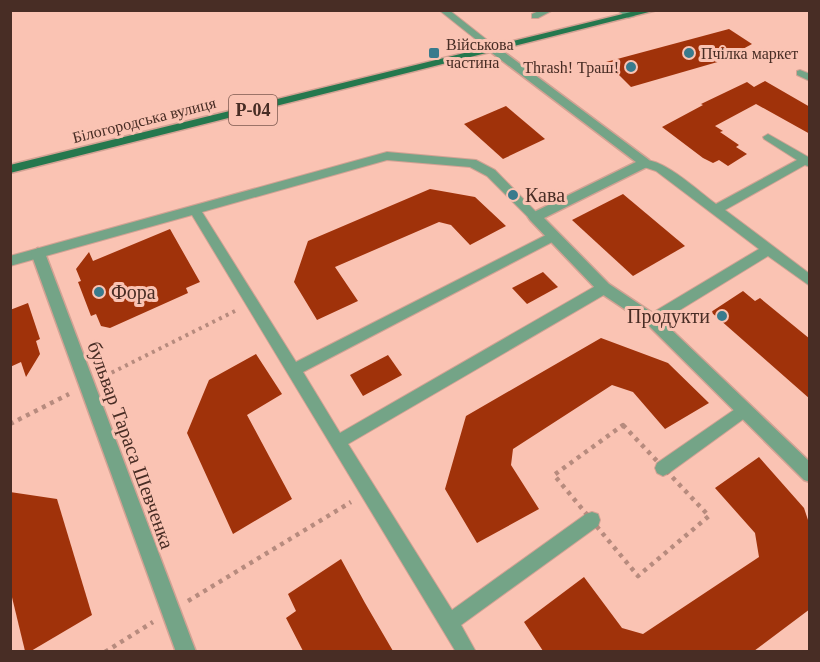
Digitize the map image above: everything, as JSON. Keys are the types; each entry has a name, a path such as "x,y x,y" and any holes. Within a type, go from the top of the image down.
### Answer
{"main road":[{"name":"Р-04","path":"496,51 626,13 653,10"},
{"name":"Білогородська вулиця","path":"10,170 496,51"}],"street":[{"path":"496,51 645,163 535,217 603,288 652,320 810,474"},
{"name":"бульвар Тараса Шевченка","path":"38,253 186,651"}],"lane":[{"path":"442,10 496,51"},
{"path":"535,16 549,10"},
{"path":"800,73 810,78"},
{"path":"768,137 807,161"},
{"path":"10,261 387,156 400,155 472,163 491,173 535,217"},
{"path":"716,210 807,161"},
{"path":"645,163 660,168 810,281"},
{"path":"194,208 467,651"},
{"path":"293,370 554,236"},
{"path":"652,320 768,250"},
{"path":"338,442 603,288"},
{"path":"663,468 744,410"},
{"path":"449,623 592,520"}],"path":[{"path":"10,424 252,302"},
{"path":"623,425 663,468 709,516 638,576 554,475 623,425"},
{"path":"105,651 368,492"}],"building":[{"name":"Пчілка маркет","path":"729,29 752,44 721,61 631,87 606,62"},
{"path":"765,81 810,107 810,134 756,104 715,126 739,145 736,147 747,154 728,166 719,160 713,163 703,158 662,127 703,105 701,104 747,82 754,87"},
{"path":"506,106 545,139 503,159 464,124"},
{"path":"430,189 475,197 506,226 470,245 451,225 439,222 335,267 358,301 317,320 294,282 308,241"},
{"path":"623,194 685,246 633,276 572,220"},
{"path":"170,229 200,282 186,288 188,293 110,328 101,326 96,314 91,316 78,282 81,281 76,269 89,252 93,261"},
{"path":"543,272 558,287 527,304 512,288"},
{"path":"743,291 755,301 760,298 810,339 810,399 711,312"},
{"path":"28,303 40,339 36,341 40,354 26,377 21,362 10,367 10,310"},
{"path":"601,338 668,363 709,403 665,429 633,392 612,385 513,449 511,465 539,509 477,543 445,489 466,416"},
{"path":"256,354 282,394 247,415 292,499 233,534 187,433 209,380"},
{"path":"388,355 402,375 363,396 350,375"},
{"path":"759,457 804,508 810,526 810,609 754,651 543,651 524,622 584,577 622,628 643,634 759,557 755,533 715,488"},
{"path":"10,492 57,499 92,615 31,651 25,651 10,589"},
{"path":"341,559 393,651 303,651 286,618 296,611 288,594"}],"place":[{"name":"Військова частина","path":"434,53"},
{"name":"Пчілка маркет","path":"689,53"},
{"name":"Thrash! Траш!","path":"631,67"},
{"name":"Кава","path":"513,195"},
{"name":"Фора","path":"99,292"},
{"name":"Продукти","path":"722,316"}]}
